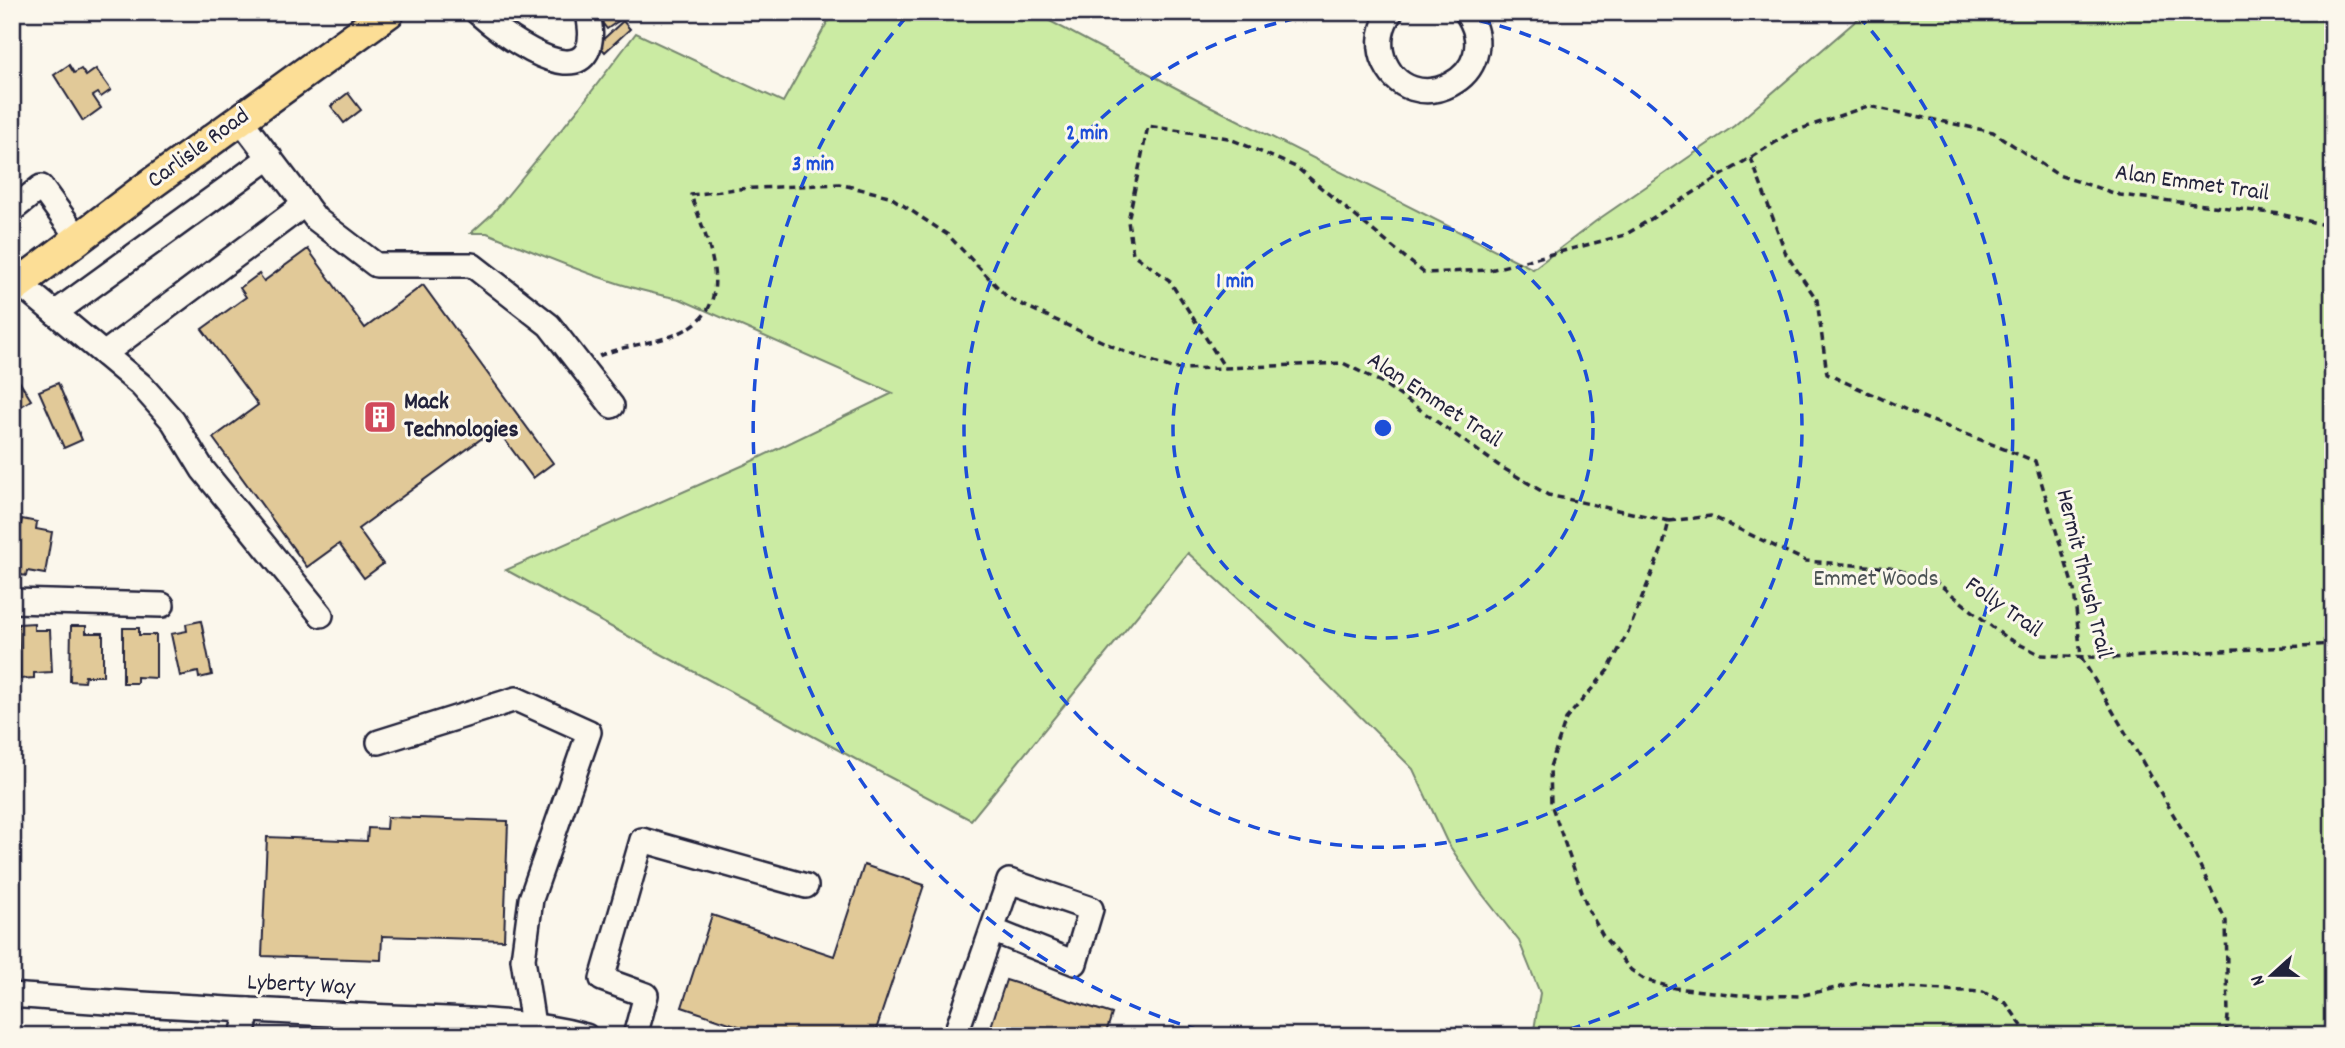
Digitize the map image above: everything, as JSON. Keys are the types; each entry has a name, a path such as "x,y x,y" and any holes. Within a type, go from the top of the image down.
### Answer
{"main road":[{"name":"Carlisle Road","path":"16,286 379,15"}],"street":[{"path":"477,12 530,50 558,63 573,61 586,51 590,38 588,12"},
{"path":"1391,12 1381,34 1381,51 1386,66 1397,79 1411,88 1426,91 1442,89 1456,83 1467,72 1475,58 1475,28 1466,12"},
{"path":"240,119 316,219 376,265 472,265 549,325 612,406"},
{"path":"55,313 270,158"},
{"path":"12,210 41,187 78,238"},
{"path":"104,354 305,204"},
{"path":"16,286 55,313 141,385 173,421 203,470 321,615"},
{"path":"12,601 162,605"},
{"path":"379,742 516,699 589,732 531,898 523,960 541,1029"},
{"path":"635,1036 646,995 602,979 642,840 806,886"},
{"path":"955,1036 992,930"},
{"name":"Lyberty Way","path":"12,995 471,1027 541,1029 586,1036"},
{"path":"243,1036 248,1010"}],"path":[{"name":"Alan Emmet Trail","path":"1669,521 1548,495 1498,465 1381,382 1343,363 1225,368 1169,280 1133,254 1128,221 1148,126 1228,138 1296,167 1424,273 1490,270 1625,235 1792,132 1868,106 1993,132 2058,175 2120,195 2280,214 2333,227"},
{"name":"Hermit Thrush Trail","path":"1751,157 1786,254 1817,300 1828,374 1922,417 2035,461 2074,590 2081,657 2186,836 2226,921 2228,1016 2225,1036"},
{"path":"580,365 618,348 663,339 688,328 704,316 714,301 716,281 691,195 736,189 839,184 890,196 948,235 1008,298 1125,352 1175,369 1225,368"},
{"name":"Folly Trail","path":"1669,521 1711,516 1806,561 1890,568 1935,581 2005,637 2041,655 2110,658 2333,645"},
{"path":"1669,521 1663,546 1629,630 1608,670 1566,719 1550,767 1551,804 1588,909 1603,936 1631,970 1646,980 1675,988 1739,995 1799,996 1859,983 1983,992 2006,1003 2029,1036"}],"green space":[{"name":"Emmet Woods","path":"833,12 1033,12 1212,107 1533,269 1596,221 1734,126 1866,12 2322,12 2333,15 2333,1036 1533,1036 1540,993 1519,941 1479,890 1447,842 1413,769 1273,630 1188,553 971,820 506,570 744,465 893,393 680,299 606,279 487,233 471,233 493,213 636,33 783,102"}],"building":[{"path":"594,12 620,12 624,17 607,29"},
{"path":"623,21 630,29 605,52 598,44"},
{"path":"69,65 74,73 81,69 86,76 96,69 111,90 101,97 98,93 93,96 101,108 83,121 54,75"},
{"path":"348,93 361,110 344,123 331,106"},
{"name":"Mack Technologies","path":"308,249 365,328 423,285 553,463 533,478 496,428 358,529 383,564 364,578 339,544 307,567 213,438 258,405 202,329 246,297 240,288 259,274 264,281"},
{"path":"19,381 31,400 12,412 12,382 14,385"},
{"path":"58,383 82,440 64,448 39,391"},
{"path":"22,519 37,522 36,529 52,532 45,574 27,571 26,576 12,573"},
{"path":"201,621 212,675 199,678 198,672 180,676 171,634 187,631 186,624"},
{"path":"34,623 34,630 50,630 52,672 34,673 34,678 20,679 18,624"},
{"path":"71,626 86,626 86,633 103,633 103,676 85,676 84,682 70,681"},
{"path":"123,628 139,628 139,635 156,635 156,678 137,677 137,683 123,683"},
{"path":"387,817 508,821 504,940 382,936 381,960 262,956 267,837 367,841 368,828 386,829"},
{"path":"864,865 924,885 874,1036 768,1036 682,1007 712,915 834,956"},
{"path":"1006,980 1112,1014 1105,1036 988,1036"}],"place":[{"name":"Mack Technologies","path":"380,417"}]}
